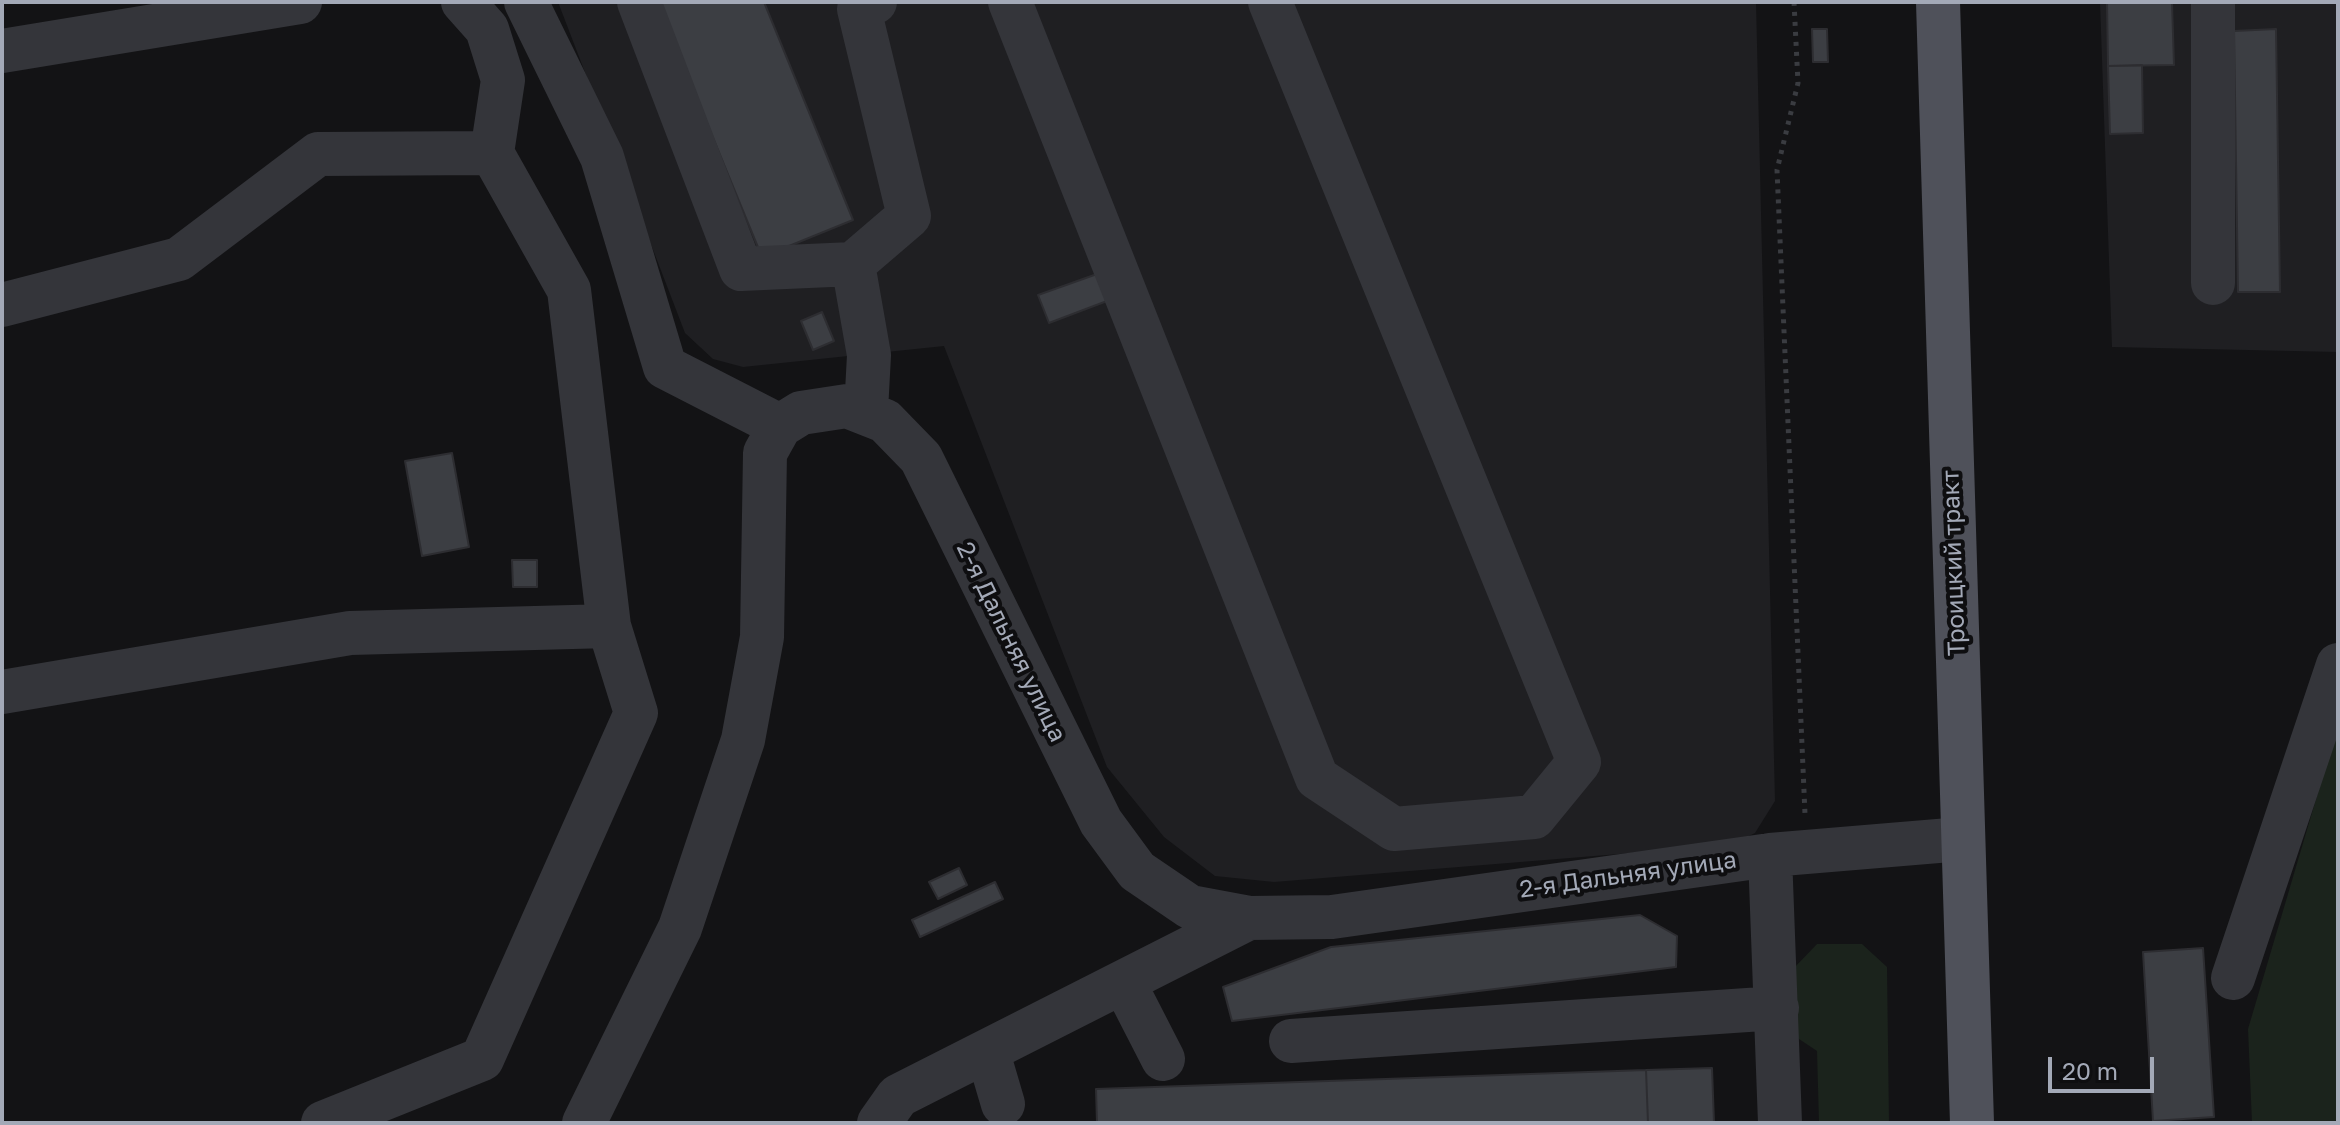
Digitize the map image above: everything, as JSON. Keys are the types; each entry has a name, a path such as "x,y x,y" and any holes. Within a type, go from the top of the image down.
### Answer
{"main road":[{"name":"Троицкий тракт","path":"1938,2 1972,1123"}],"street":[{"path":"2,51 300,2"},
{"path":"323,1123 482,1059 636,713 609,626 569,290 492,153 503,80 487,29 463,2"},
{"path":"526,2 602,157 665,367 780,426"},
{"path":"639,2 741,269 853,264 909,216 859,9 875,2"},
{"path":"1010,2 1317,778 1394,829 1534,817 1579,762 1270,2"},
{"path":"2213,2 2213,283"},
{"path":"2,305 179,259 318,154 492,153"},
{"path":"584,1123 680,928 743,740 762,637 765,453 780,426 801,413 847,406 866,411 869,355 853,264"},
{"name":"2-я Дальняя улица","path":"866,411 885,421 921,458 1101,822 1137,871 1190,907 1249,918 1332,917 1788,853 1962,839"},
{"path":"2,692 350,633 609,626"},
{"path":"2233,978 2338,665"},
{"path":"1780,1123 1777,1008 1788,853"},
{"path":"879,1123 898,1096 1249,918"},
{"path":"1124,983 1163,1059"},
{"path":"1291,1041 1777,1008"},
{"path":"988,1053 1003,1104"}],"path":[{"path":"1788,853 1777,170 1798,83 1794,2"}],"shaded area":[{"path":"558,2 1756,2 1775,801 1755,833 1730,845 1274,882 1215,876 1164,837 1107,767 944,346 743,367 713,359 685,333"},
{"path":"2100,2 2338,2 2338,352 2112,347"},
{"path":"2338,725 2338,1123 2252,1123 2248,1029"},
{"path":"1817,944 1862,944 1887,967 1889,1123 1819,1123 1817,1051 1796,1037 1794,968"}],"building":[{"path":"657,2 764,2 853,220 762,257"},
{"path":"2107,2 2172,2 2174,65 2108,66"},
{"path":"1812,29 1827,29 1828,62 1813,62"},
{"path":"2276,29 2280,292 2238,292 2234,31"},
{"path":"2142,65 2143,133 2110,134 2108,66"},
{"path":"1097,274 1107,301 1049,323 1038,295"},
{"path":"822,312 834,341 813,350 801,321"},
{"path":"452,453 469,547 422,556 405,461"},
{"path":"512,560 537,560 537,587 513,587"},
{"path":"959,868 967,885 938,899 929,882"},
{"path":"995,882 1003,899 920,937 912,920"},
{"path":"1640,915 1677,936 1676,967 1232,1021 1223,987 1331,947"},
{"path":"2203,948 2214,1117 2153,1121 2143,952"},
{"path":"1712,1068 1714,1123 1648,1123 1646,1070"},
{"path":"1646,1070 1648,1123 1097,1123 1096,1089"}]}
